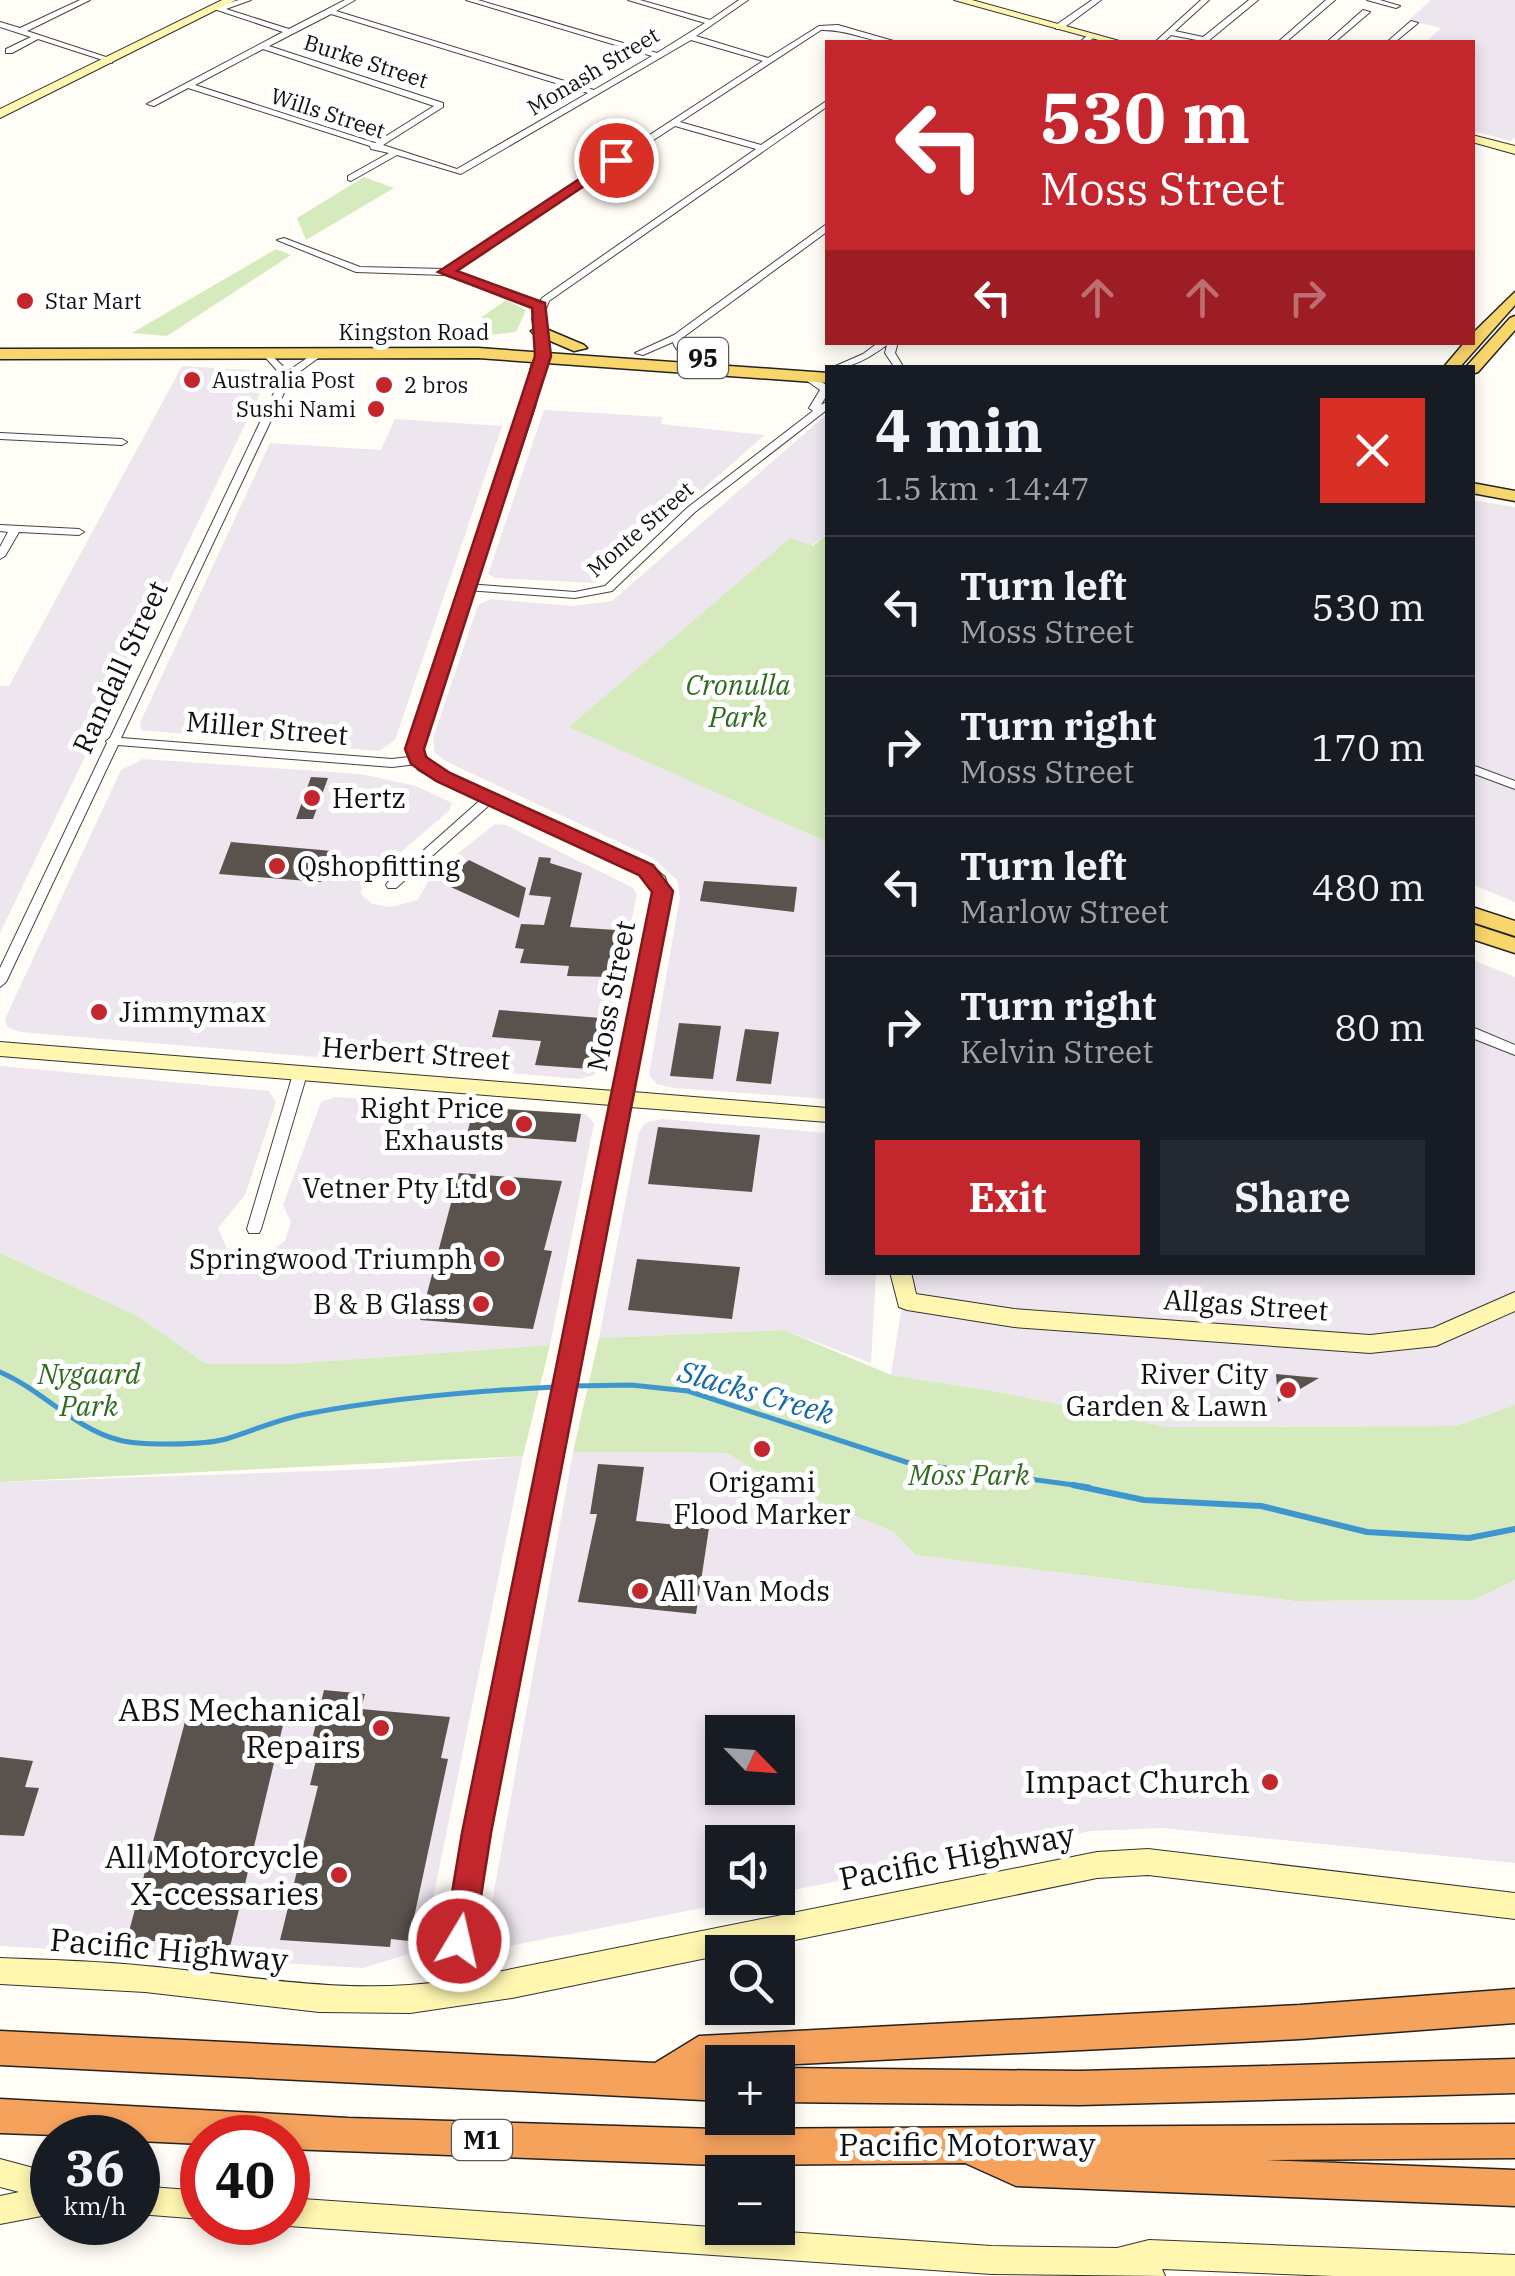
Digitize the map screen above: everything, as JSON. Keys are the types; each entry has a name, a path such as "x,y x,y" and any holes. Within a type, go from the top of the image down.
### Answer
{"highway":[{"path":"657,2084 698,2053 1300,2022 1515,2006"},
{"path":"0,2048 705,2084"},
{"name":"Pacific Motorway","path":"795,2085 1080,2088 1515,2076"},
{"name":"Pacific Motorway","path":"0,2116 348,2135 716,2148 1515,2141"},
{"path":"965,2145 1016,2168 1515,2188"}],"main road":[{"path":"1475,336 1515,296"},
{"path":"1475,365 1515,322"},
{"path":"502,345 520,337 541,340"},
{"name":"Kingston Road","path":"0,343 502,345 541,340 578,348 825,368"},
{"name":"Kingston Road","path":"0,354 316,356 541,340 825,378"},
{"path":"1452,365 1468,345"},
{"path":"1475,477 1515,484"},
{"path":"1475,489 1515,496"},
{"path":"1475,915 1515,929"},
{"path":"1475,932 1515,946"}],"street":[{"path":"20,31 86,0"},
{"path":"0,114 232,0"},
{"path":"215,8 248,0"},
{"path":"151,104 351,0"},
{"path":"470,0 654,54"},
{"path":"632,0 709,22"},
{"name":"Monash Street","path":"458,172 654,54 690,37 744,0"},
{"path":"959,0 1059,27 1088,39"},
{"path":"1059,27 1097,0"},
{"path":"1162,40 1205,0"},
{"path":"1172,33 1204,40 1254,0"},
{"path":"1284,40 1331,0"},
{"path":"1372,0 1396,6"},
{"path":"215,8 290,32"},
{"path":"330,11 594,92"},
{"path":"1333,40 1366,12"},
{"path":"1393,40 1414,23"},
{"path":"0,24 108,61"},
{"path":"446,272 768,60 827,26 885,40"},
{"path":"9,50 37,37"},
{"path":"690,37 768,60"},
{"name":"Burke Street","path":"263,46 440,105 374,147"},
{"name":"Wills Street","path":"188,85 458,172"},
{"path":"540,306 825,104"},
{"path":"673,123 763,148"},
{"path":"1475,139 1515,150"},
{"path":"350,178 393,154"},
{"path":"640,353 677,337 825,228"},
{"path":"281,240 358,270 446,272 540,306"},
{"path":"418,760 414,749 541,340 540,306"},
{"path":"1475,336 1496,343"},
{"path":"677,337 679,346 694,357"},
{"path":"840,365 885,345"},
{"name":"Randall Street","path":"0,982 287,376 316,356"},
{"path":"270,357 287,376"},
{"path":"806,376 825,389 811,413"},
{"name":"Monte Street","path":"467,588 575,595 608,589 691,510 825,406"},
{"path":"0,436 122,442"},
{"path":"0,528 79,532"},
{"path":"0,556 16,529"},
{"name":"Miller Street","path":"112,742 392,763 418,760"},
{"name":"Moss Street","path":"418,760 443,777 646,870 662,886 476,1833 459,1941 459,1994"},
{"path":"1475,770 1515,785"},
{"path":"392,885 490,798"},
{"path":"1475,1033 1515,1050"},
{"name":"Herbert Street","path":"0,1049 825,1116"},
{"path":"254,1229 300,1074"},
{"name":"Allgas Street","path":"900,1275 906,1301 1014,1318 1370,1344 1436,1337 1515,1301"},
{"name":"Pacific Highway","path":"0,1971 145,1980 360,2001 459,1994 1097,1864 1148,1862 1236,1870 1515,1906"},
{"path":"0,2172 30,2181"},
{"path":"0,2210 30,2204"},
{"path":"310,2214 991,2260 1117,2262 1149,2254 1263,2268 1515,2268"},
{"path":"1117,2262 1150,2276"}],"shaded area":[{"path":"1431,0 1515,0 1515,137 1511,141 1475,132 1475,40 1428,40 1441,28 1409,20"},
{"path":"182,366 264,371 269,375 0,933 0,686 9,686"},
{"path":"544,410 662,417 661,424 765,435 595,583 495,578 488,574"},
{"path":"825,416 825,535 570,726 825,841 825,1099 657,1084 649,1075 680,897 677,880 653,858 435,753 433,738 478,605 491,599 571,606 612,601"},
{"path":"395,419 502,426 395,740 379,751 141,730 140,723 270,443 381,450"},
{"path":"1475,500 1515,507 1515,902 1475,886"},
{"path":"143,759 361,774 416,786 452,803 449,811 396,856 363,873 361,894 372,904 390,907 418,900 432,874 495,824 506,825 633,888 637,894 601,1066 594,1075 579,1079 20,1032 7,1027 5,1019 121,770"},
{"path":"1475,961 1515,977 1515,1405 1455,1426 1167,1427 1010,1394 891,1375 907,1275 1475,1275"},
{"path":"0,1066 269,1091 276,1102 245,1195 218,1228 226,1247 243,1256 264,1255 285,1241 291,1222 283,1205 321,1102 336,1097 586,1114 594,1123 550,1345 288,1364 206,1364 138,1316 0,1253"},
{"path":"662,1119 825,1133 825,1275 876,1275 871,1363 784,1330 599,1338 639,1132 645,1123"},
{"path":"573,1452 727,1453 774,1483 894,1532 915,1555 1294,1601 1474,1600 1515,1580 1515,1863 1162,1828 1091,1831 795,1890 795,1825 705,1825 705,1907 504,1947 488,1925"},
{"path":"523,1456 426,1933 412,1953 363,1968 0,1946 0,1482 379,1469"}],"green space":[{"path":"364,177 394,188 306,240 297,218"},
{"path":"276,249 291,255 167,336 132,333"},
{"path":"506,300 526,310 516,332 478,336 482,317"},
{"name":"Cronulla Park","path":"825,536 825,841 569,727 790,538 813,546"},
{"name":"Nygaard Park","path":"0,1253 138,1316 206,1364 288,1364 550,1345 523,1456 0,1482"},
{"name":"Moss Park","path":"784,1330 891,1375 1010,1394 1167,1427 1455,1426 1515,1405 1515,1580 1474,1600 1294,1601 915,1555 894,1532 774,1483 727,1453 573,1452 599,1338"}],"building":[{"name":"Hertz","path":"311,777 328,778 313,819 296,819"},
{"name":"Qshopfitting","path":"231,842 337,852 328,876 323,875 321,882 219,874"},
{"path":"539,857 551,858 550,863 582,873 570,927 616,930 609,977 567,976 569,966 520,963 524,949 515,948 521,924 544,925 551,897 529,895"},
{"path":"469,860 526,888 519,918 442,883"},
{"path":"704,881 797,887 794,912 700,901"},
{"path":"499,1010 601,1018 589,1069 535,1065 541,1041 492,1037"},
{"path":"679,1023 721,1026 713,1079 670,1076"},
{"path":"745,1029 779,1032 771,1084 736,1081"},
{"name":"Right Price Exhausts","path":"474,1107 581,1114 576,1142 467,1134"},
{"path":"658,1127 760,1135 752,1192 648,1184"},
{"path":"459,1173 562,1181 544,1250 552,1251 533,1329 420,1320"},
{"path":"637,1259 740,1267 732,1319 628,1310"},
{"name":"River City Garden & Lawn","path":"1276,1374 1319,1378 1278,1402"},
{"path":"598,1464 644,1467 636,1521 709,1528 696,1614 578,1602 597,1514 590,1514"},
{"path":"324,1690 365,1694 361,1709 450,1717 441,1758 448,1759 409,1941 391,1939 390,1947 280,1940 318,1786 310,1785 321,1740 312,1740"},
{"path":"186,1718 283,1725 230,1947 127,1939"},
{"path":"0,1757 33,1761 25,1787 39,1788 24,1836 0,1835"}],"waterway":[{"name":"Slacks Creek","path":"0,1372 103,1435 157,1444 216,1441 296,1416 369,1404 557,1387"},
{"name":"Slacks Creek","path":"573,1386 631,1385 688,1391 909,1463 1089,1487"},
{"name":"Slacks Creek","path":"1073,1485 1144,1500 1261,1506 1367,1532 1469,1538 1515,1529"}],"place":[{"name":"Star Mart","path":"25,301"},
{"name":"Australia Post","path":"192,380"},
{"name":"2 bros","path":"384,385"},
{"name":"Sushi Nami","path":"376,409"},
{"name":"Hertz","path":"312,798"},
{"name":"Qshopfitting","path":"277,866"},
{"name":"Jimmymax","path":"99,1012"},
{"name":"Right Price Exhausts","path":"524,1124"},
{"name":"Vetner Pty Ltd","path":"508,1188"},
{"name":"Springwood Triumph","path":"492,1259"},
{"name":"B & B Glass","path":"481,1304"},
{"name":"River City Garden & Lawn","path":"1288,1390"},
{"name":"Origami Flood Marker","path":"762,1449"},
{"name":"All Van Mods","path":"640,1591"},
{"name":"ABS Mechanical Repairs","path":"381,1728"},
{"name":"Impact Church","path":"1270,1782"},
{"name":"All Motorcycle X-ccessaries","path":"339,1875"}],"route":[{"path":"459,1941 476,1833 663,891 655,876 646,870 443,777 424,766 414,749 543,356 538,326 540,306 446,272 527,215 616,160"}]}
